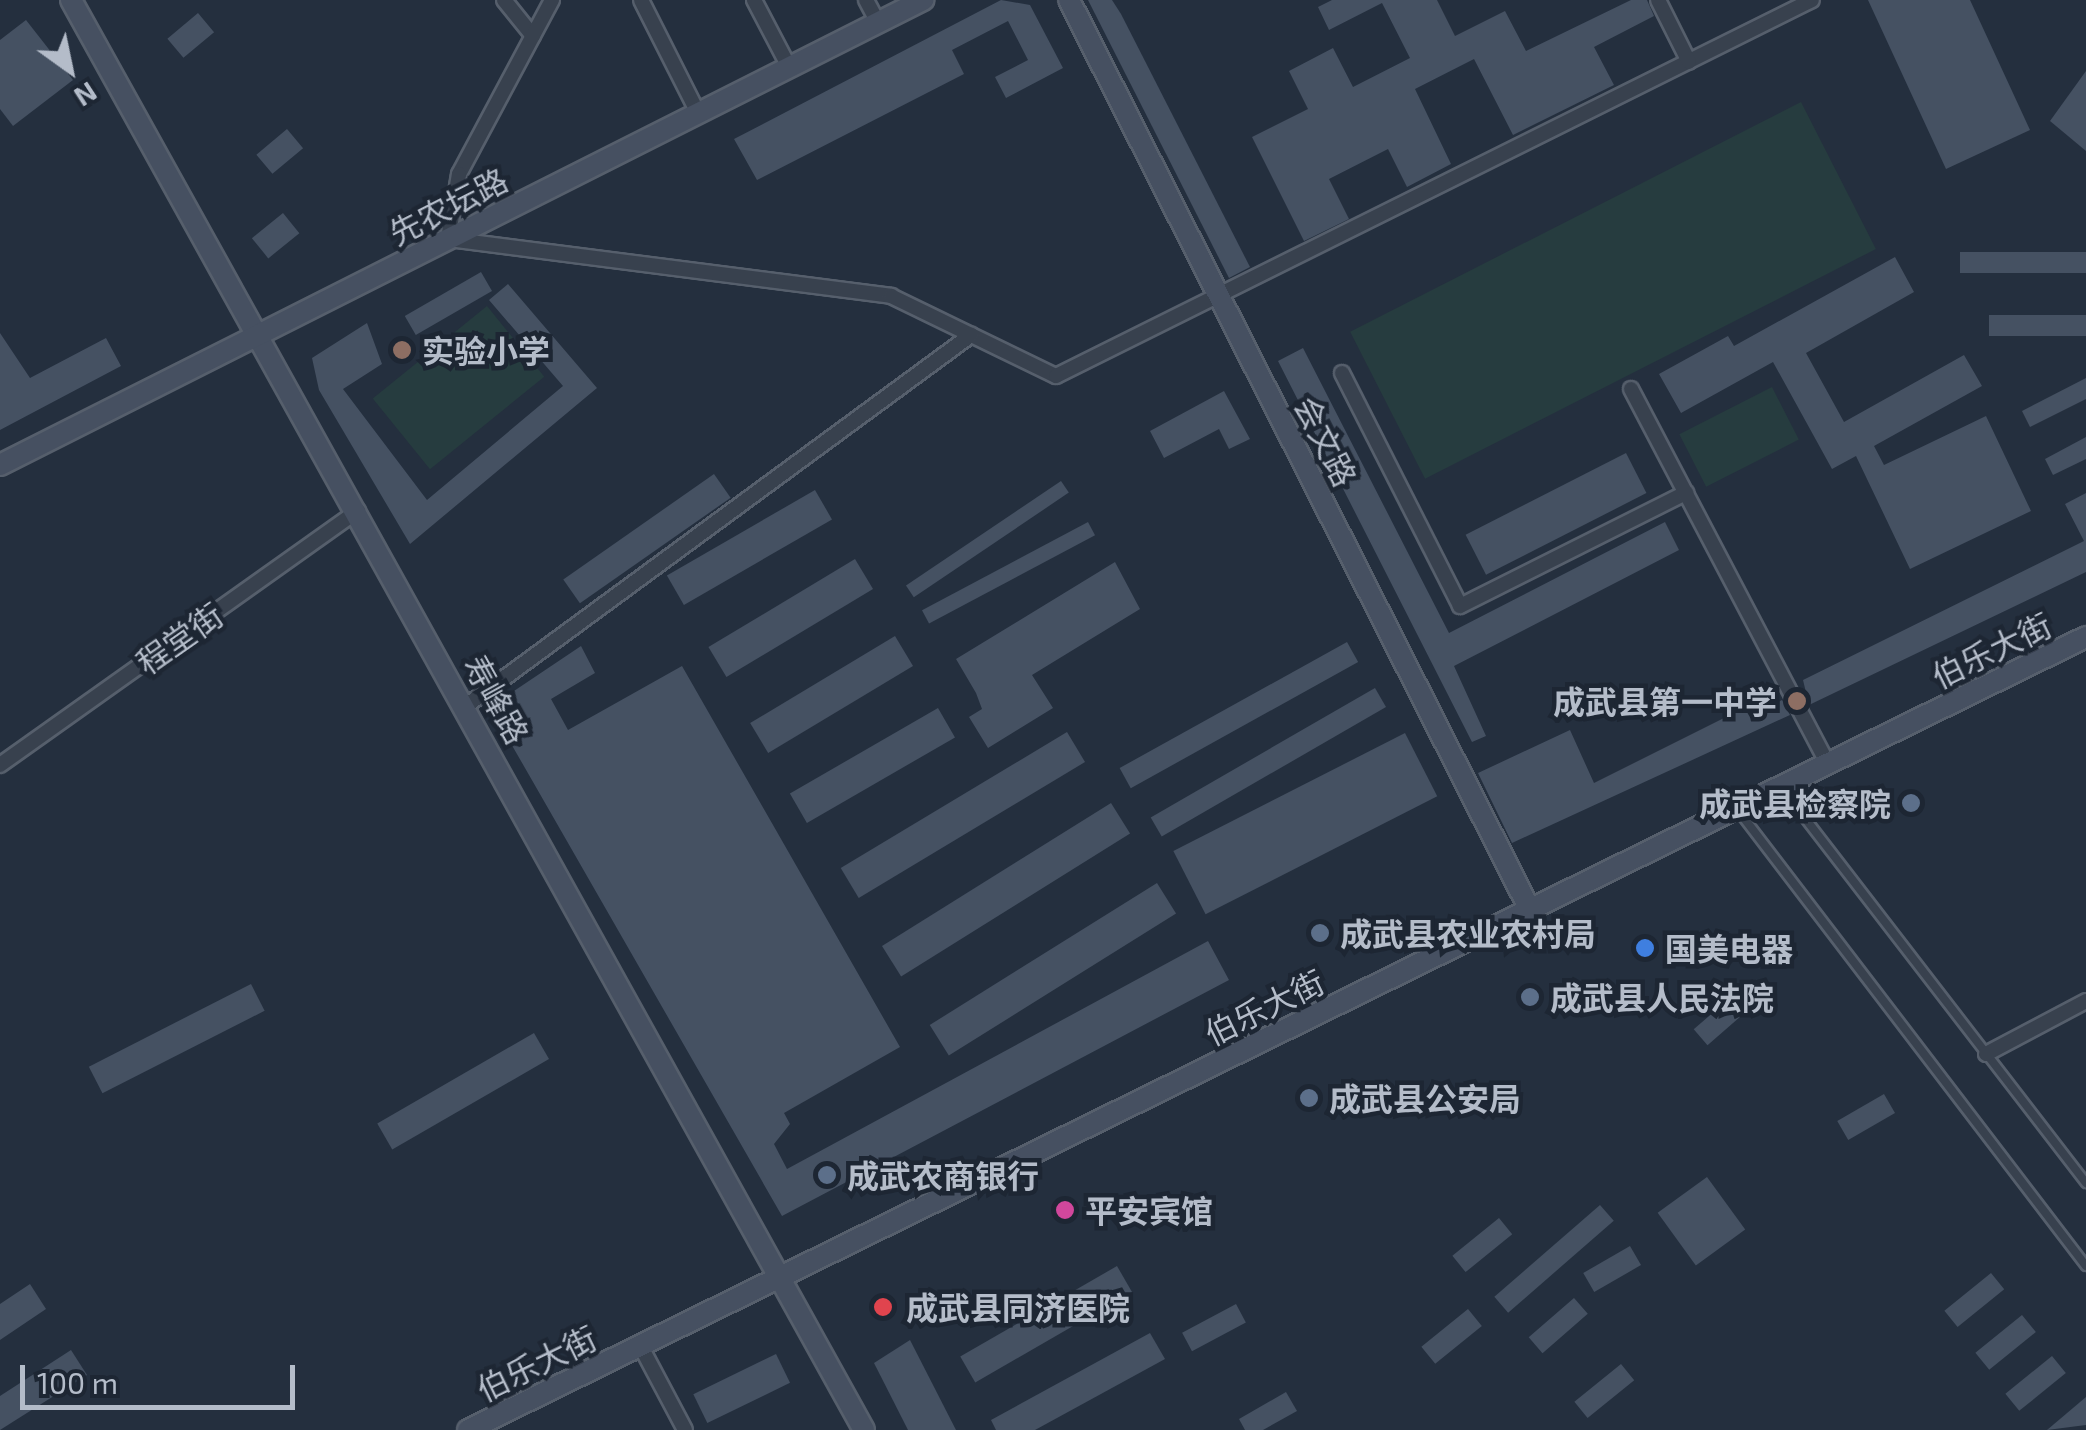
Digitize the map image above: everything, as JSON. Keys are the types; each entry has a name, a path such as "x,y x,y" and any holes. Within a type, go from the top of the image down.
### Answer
{"street":[{"name":"寿峰路","path":"70,0 260,334 783,1276 864,1430"},
{"path":"504,0 534,36"},
{"path":"552,0 460,174 448,239 891,296 1056,376 1803,2"},
{"path":"641,0 698,114"},
{"path":"754,0 790,67"},
{"path":"866,0 878,22"},
{"name":"先农坛路","path":"0,465 923,0"},
{"name":"会文路","path":"1069,0 1530,910"},
{"path":"1658,0 1689,62"},
{"path":"466,706 971,335"},
{"path":"1342,373 1460,606 1686,492"},
{"path":"1631,389 1828,764"},
{"name":"程堂街","path":"0,765 358,511"},
{"name":"伯乐大街","path":"468,1430 2086,637"},
{"path":"1986,1054 2086,1002"},
{"path":"640,1346 685,1430"}],"lane":[{"path":"1781,787 2086,1184"},
{"path":"1736,808 2086,1266"}],"green space":[{"path":"1801,102 1876,249 1425,479 1350,332"},
{"path":"487,306 544,377 430,469 373,399"},
{"path":"1772,387 1799,440 1706,487 1679,434"}],"building":[{"path":"1001,0 1030,5 1063,68 1006,98 995,77 1028,60 1008,21 952,50 964,74 757,180 734,139"},
{"path":"1088,0 1112,0 1121,14 1250,267 1229,278"},
{"path":"1332,0 1437,0 1455,36 1505,11 1526,51 1631,0 1647,0 1654,16 1594,47 1614,85 1513,135 1474,59 1415,89 1451,164 1407,187 1388,149 1329,179 1349,219 1304,241 1252,137 1308,109 1289,71 1333,48 1353,87 1410,58 1382,3 1329,30 1318,7"},
{"path":"1868,0 1970,0 2030,130 1946,169"},
{"path":"198,13 214,32 183,58 167,39"},
{"path":"26,20 73,80 13,126 0,109 0,40"},
{"path":"2086,71 2086,151 2050,121"},
{"path":"287,129 303,148 272,174 256,155"},
{"path":"283,213 299,233 268,258 252,238"},
{"path":"1960,252 2086,252 2086,273 1960,273"},
{"path":"1895,257 1914,292 1806,353 1844,422 1964,355 1982,386 1874,446 1884,465 1986,416 2031,511 1910,569 1856,456 1832,469 1773,362 1681,413 1659,374 1728,336 1734,346"},
{"path":"481,272 492,291 416,335 405,316"},
{"path":"508,284 597,388 410,544 319,390 312,358 367,323 382,364 343,389 427,500 563,386 489,300"},
{"path":"1989,315 2086,315 2086,336 1989,336"},
{"path":"0,333 30,378 106,338 121,366 0,430"},
{"path":"1303,348 1449,633 1665,522 1679,550 1454,666 1486,736 1472,742 1278,361"},
{"path":"2086,378 2086,399 2030,427 2022,411"},
{"path":"1224,391 1250,439 1229,449 1219,429 1164,458 1150,431"},
{"path":"2086,437 2086,459 2053,475 2045,459"},
{"path":"1626,453 1646,493 1486,575 1466,535"},
{"path":"714,474 731,498 580,603 563,580"},
{"path":"1061,481 1069,493 914,597 906,586"},
{"path":"815,490 832,519 684,605 667,576"},
{"path":"2086,493 2086,572 1809,705 1803,680 2084,541 2065,504"},
{"path":"1088,522 1095,535 929,624 922,610"},
{"path":"855,559 873,589 726,677 708,647"},
{"path":"1115,562 1140,609 1032,675 1053,708 988,748 969,717 982,709 956,659"},
{"path":"895,636 913,666 768,753 750,723"},
{"path":"1347,642 1358,662 1131,788 1120,768"},
{"path":"581,646 595,673 551,699 568,730 682,666 900,1047 784,1113 790,1124 774,1144 787,1169 1208,941 1229,980 782,1216 490,707"},
{"path":"1375,688 1386,707 1162,837 1151,818"},
{"path":"1782,700 1790,715 1512,843 1478,773 1570,730 1594,783 1754,703 1760,711"},
{"path":"938,708 955,737 807,823 790,794"},
{"path":"1067,732 1085,762 859,898 841,868"},
{"path":"1405,733 1437,796 1206,914 1173,851"},
{"path":"1111,803 1130,834 901,977 882,946"},
{"path":"1157,883 1176,914 949,1056 930,1025"},
{"path":"251,984 265,1011 102,1093 89,1067"},
{"path":"1739,990 1753,1006 1707,1045 1694,1029"},
{"path":"534,1033 549,1059 392,1149 377,1124"},
{"path":"1884,1094 1895,1113 1848,1140 1837,1121"},
{"path":"1707,1177 1745,1230 1696,1265 1658,1213"},
{"path":"1600,1205 1614,1221 1508,1313 1494,1297"},
{"path":"1499,1218 1512,1234 1466,1272 1452,1256"},
{"path":"1630,1246 1641,1265 1594,1292 1583,1273"},
{"path":"1117,1266 1132,1292 975,1382 960,1356"},
{"path":"1991,1273 2004,1289 1958,1327 1944,1311"},
{"path":"30,1284 46,1309 0,1340 0,1304"},
{"path":"1574,1298 1588,1314 1542,1353 1529,1337"},
{"path":"1236,1304 1246,1323 1192,1351 1182,1333"},
{"path":"1468,1309 1482,1326 1435,1364 1421,1347"},
{"path":"2022,1315 2036,1332 1989,1370 1975,1353"},
{"path":"1150,1333 1165,1359 1035,1430 996,1430 991,1420"},
{"path":"910,1340 956,1430 908,1430 874,1363"},
{"path":"71,1350 87,1375 0,1430 0,1396"},
{"path":"776,1354 790,1383 707,1423 693,1394"},
{"path":"2052,1356 2066,1373 2019,1411 2005,1394"},
{"path":"1621,1364 1634,1380 1588,1418 1574,1402"},
{"path":"1286,1392 1297,1411 1263,1430 1245,1430 1239,1419"},
{"path":"2086,1397 2086,1425 2047,1430"}],"place":[{"name":"实验小学","path":"402,350"},
{"name":"成武县第一中学","path":"1797,701"},
{"name":"成武县检察院","path":"1911,803"},
{"name":"成武县农业农村局","path":"1320,933"},
{"name":"国美电器","path":"1645,948"},
{"name":"成武县人民法院","path":"1530,997"},
{"name":"成武县公安局","path":"1309,1098"},
{"name":"成武农商银行","path":"827,1175"},
{"name":"平安宾馆","path":"1065,1210"},
{"name":"成武县同济医院","path":"883,1307"}]}
